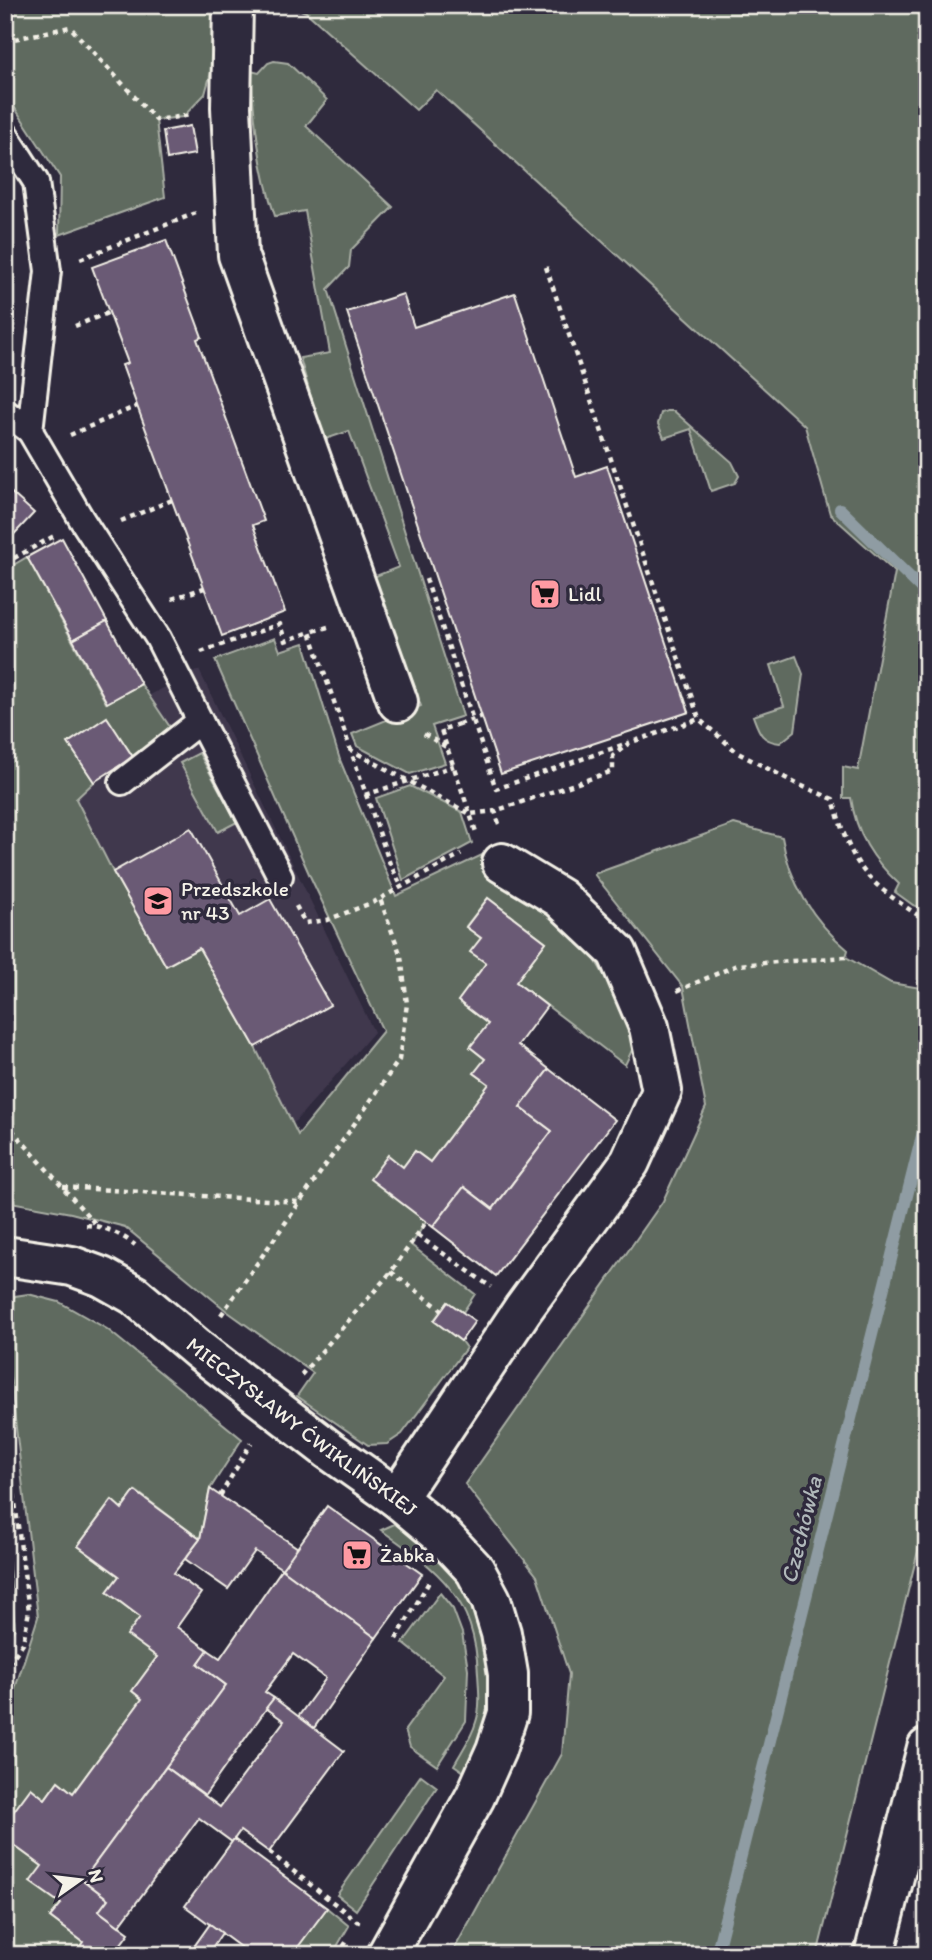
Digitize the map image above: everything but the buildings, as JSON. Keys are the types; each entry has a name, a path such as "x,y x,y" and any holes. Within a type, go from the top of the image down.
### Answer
{"street":[{"path":"233,5 230,107 238,255 398,702"},
{"path":"397,1498 523,1309 630,1162 662,1091 649,1027 617,952 502,847"},
{"name":"MIECZYSŁAWY ĆWIKLIŃSKIEJ","path":"5,1256 72,1266 102,1277 134,1295 199,1350 329,1450 397,1498 445,1538 481,1580 491,1600 501,1633 508,1674 508,1713 496,1751 475,1797 387,1955"},
{"path":"874,1955 927,1748"}],"lane":[{"path":"5,134 36,182 48,271 30,431"},
{"path":"5,412 30,431 82,520 158,638 286,886"},
{"path":"122,782 200,721"}],"path":[{"path":"5,41 70,27 156,120 230,107"},
{"path":"84,257 204,210"},
{"path":"546,267 699,719 738,752 797,784 833,799 844,839 862,871 876,887 927,921"},
{"path":"64,331 110,312"},
{"path":"72,434 137,406"},
{"path":"114,524 172,500"},
{"path":"5,563 82,520"},
{"path":"426,579 496,789 699,719"},
{"path":"166,601 204,588"},
{"path":"223,644 280,624 285,641 366,614"},
{"path":"286,886 305,923 327,920 380,899 402,887 390,864 365,795 310,632"},
{"path":"470,814 441,730 482,716"},
{"path":"509,806 613,771 612,756 629,743"},
{"path":"349,749 470,814 495,811"},
{"path":"365,795 454,766"},
{"path":"490,827 502,847"},
{"path":"199,1350 399,1060 407,1004 401,956 380,899"},
{"path":"677,991 737,965 846,957"},
{"path":"669,982 677,991 678,1003"},
{"path":"5,1122 97,1226"},
{"path":"64,1187 300,1202"},
{"path":"301,1375 391,1272 426,1222"},
{"path":"417,1235 523,1309"},
{"path":"391,1272 442,1310"},
{"path":"220,1496 276,1409"},
{"path":"5,1425 29,1611 23,1643 5,1669"},
{"path":"396,1639 433,1576"},
{"path":"269,1852 358,1922"},
{"path":"338,1955 365,1910"}],"shaded area":[{"name":"Przedszkole nr 43","path":"199,670 374,1032 262,1159 5,769"}],"green space":[{"path":"5,5 174,5 187,9 189,5 218,5 218,47 205,94 183,117 156,120 165,197 59,235 60,177 5,93"},
{"path":"286,5 927,5 927,910 913,905 895,892 899,884 881,866 867,846 853,811 851,798 843,798 843,767 858,770 895,572 830,514 805,426 436,90 416,110 306,12"},
{"path":"268,63 288,63 327,100 306,126 393,207 351,250 349,267 328,289 463,716 432,726 445,763 410,774 357,746 352,734 421,706 373,577 399,567 349,431 323,440 300,358 330,353 305,211 275,216 261,162 251,71 259,73"},
{"path":"674,411 732,462 739,476 735,483 711,491 691,429 664,438 658,424 661,413"},
{"path":"27,557 106,703 141,684 170,727 133,757 107,718 69,742 94,782 76,799 166,966 199,948 255,1047 298,1135 383,1031 310,876 215,660 275,638 280,651 304,643 340,760 396,896 499,847 591,953 617,997 634,1046 625,1065 516,982 546,942 488,898 466,926 481,938 471,952 486,963 458,1001 488,1024 470,1047 485,1059 474,1073 489,1084 430,1162 415,1151 403,1167 388,1156 426,1222 411,1245 475,1294 463,1312 448,1302 434,1320 466,1348 402,1434 387,1444 368,1445 297,1396 313,1373 228,1312 125,1227 71,1213 5,1201 5,570"},
{"path":"796,656 803,674 795,731 780,743 774,742 762,735 753,716 784,706 771,665"},
{"path":"199,753 237,822 218,832 180,763"},
{"path":"410,786 462,812 472,843 403,880 376,798"},
{"path":"734,824 782,837 790,870 804,900 835,939 848,950 846,957 891,983 927,989 927,1515 817,1955 451,1955 562,1754 569,1674 537,1576 465,1484 663,1201 706,1107 683,987 594,874"},
{"path":"28,1294 59,1302 107,1329 242,1439 210,1489 200,1539 136,1491 122,1509 111,1501 78,1546 119,1576 107,1592 140,1617 157,1657 132,1691 142,1699 73,1793 58,1781 45,1799 31,1789 5,1823 5,1720 38,1617 5,1333 5,1307 15,1296"},
{"path":"399,1522 464,1579 486,1634 491,1705 486,1735 467,1774 454,1765 472,1733 479,1711 475,1647 470,1625 450,1588 436,1573 381,1530"},
{"path":"5,1530 15,1628 5,1643"},
{"path":"440,1593 453,1609 462,1633 468,1669 466,1721 437,1766 410,1747 405,1730 444,1676 403,1643"},
{"path":"421,1775 437,1787 356,1910 337,1895"},
{"path":"5,1839 42,1866 61,1904 50,1917 83,1942 74,1955 5,1955"},
{"path":"327,1908 349,1926 332,1955 308,1955 298,1946"}],"waterway":[{"path":"840,509 927,594"},
{"name":"Czechówka","path":"716,1955 927,1116"}],"place":[{"name":"Lidl","path":"545,594"},
{"name":"Przedszkole nr 43","path":"158,901"},
{"name":"Żabka","path":"357,1555"}]}
